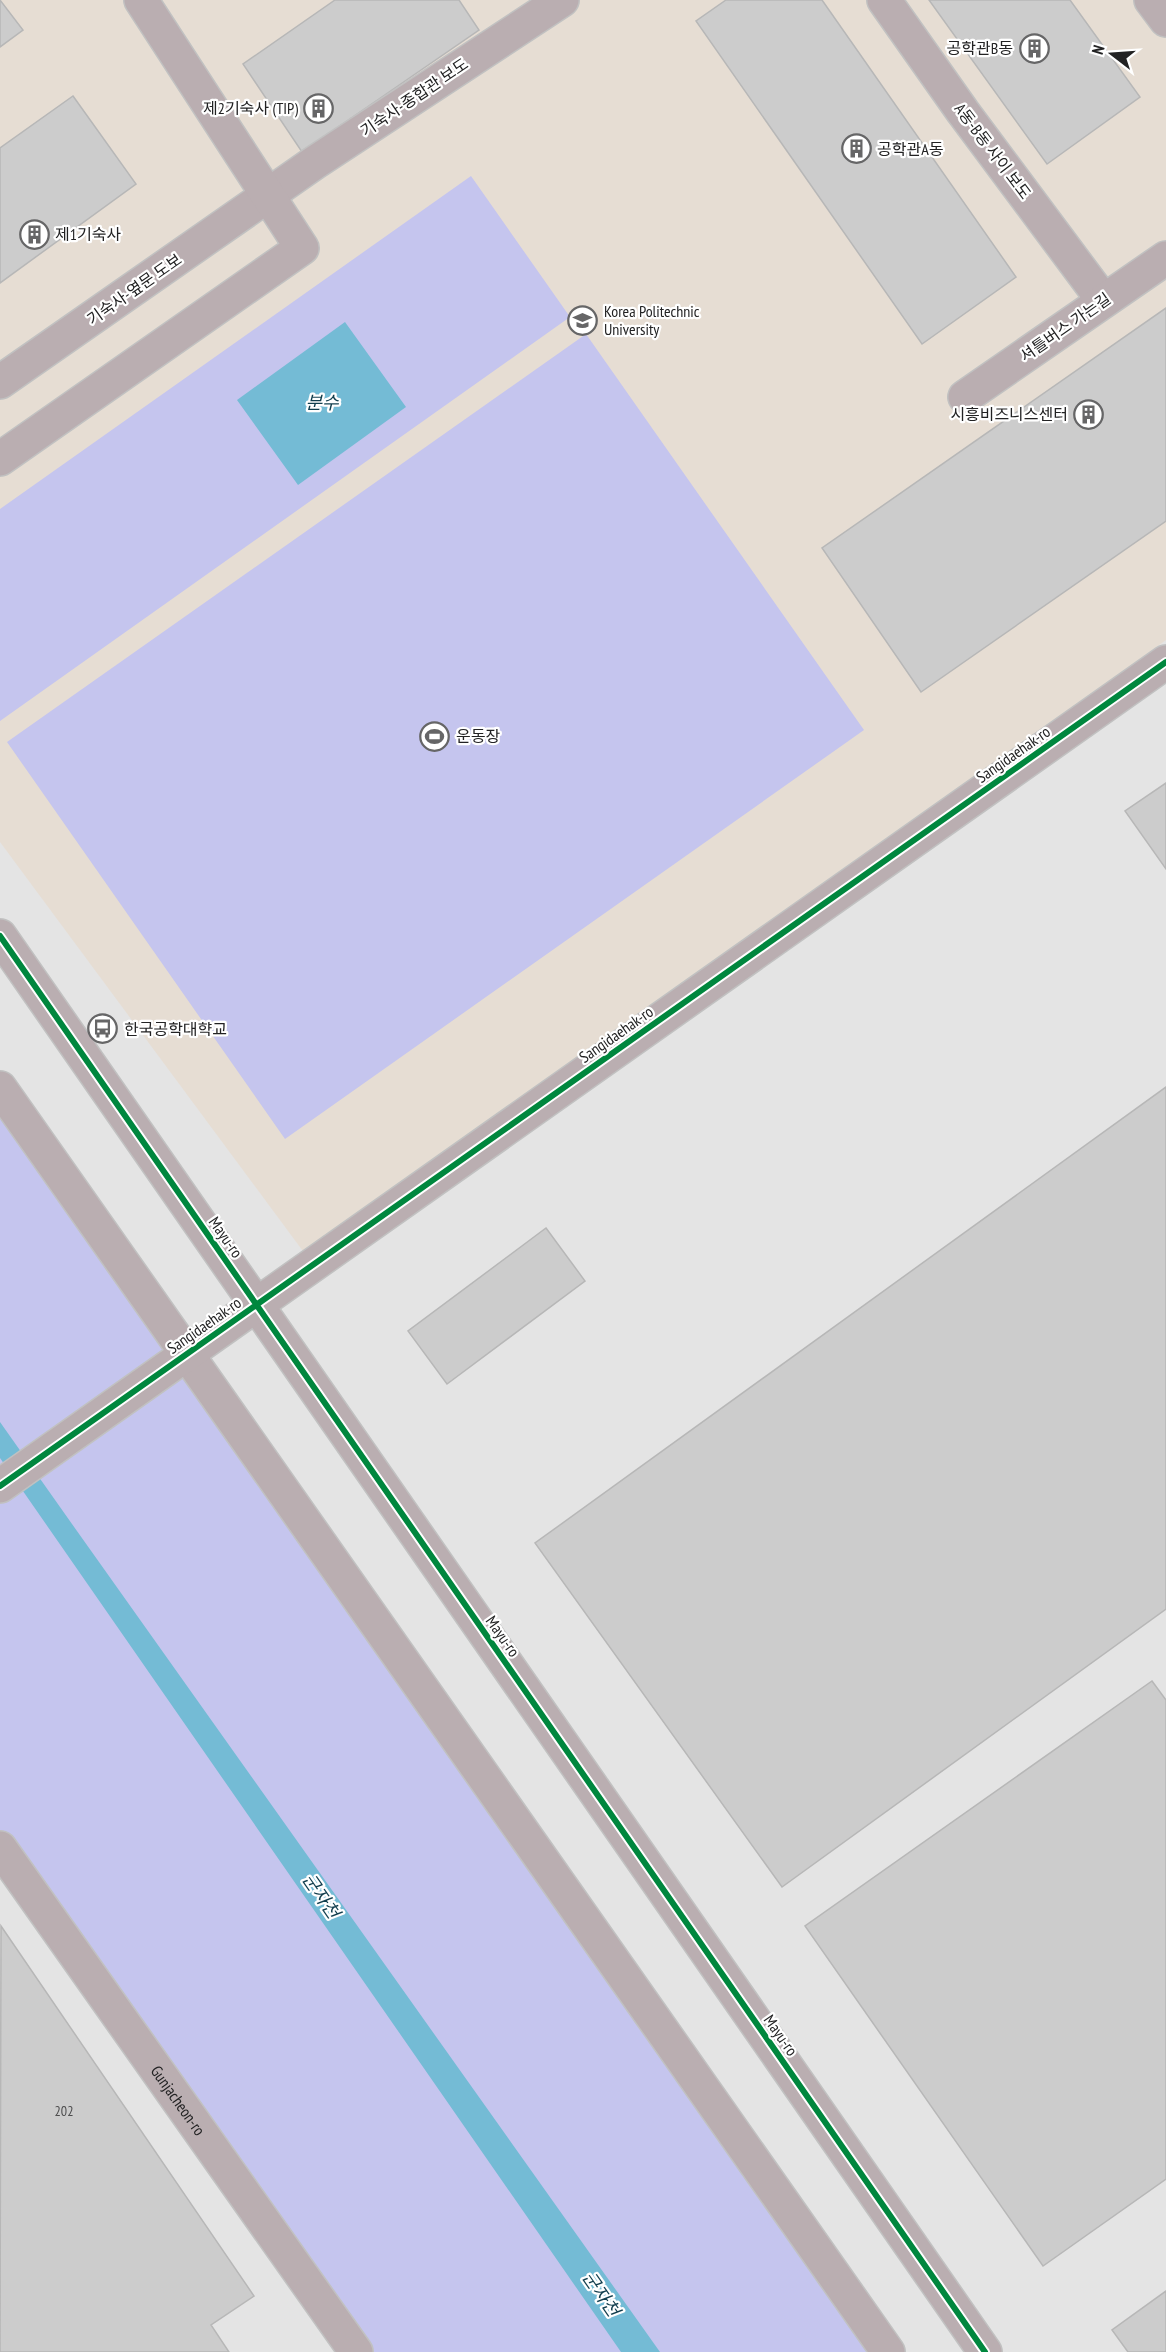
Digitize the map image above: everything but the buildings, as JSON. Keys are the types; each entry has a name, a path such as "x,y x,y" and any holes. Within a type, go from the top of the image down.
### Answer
{"street":[{"path":"0,459 302,248 141,0"},
{"name":"기숙사-종합관 보도","path":"268,195 562,0"},
{"name":"A동-B동 사이 보도","path":"884,0 963,112 1103,300"},
{"path":"1151,0 1166,20"},
{"name":"기숙사-옆문 도보","path":"0,382 268,195"},
{"name":"셔틀버스 가는길","path":"965,397 1166,258"},
{"name":"Sangidaehak-ro","path":"0,1486 1166,662"},
{"name":"Mayu-ro","path":"0,936 985,2352"},
{"path":"0,1088 888,2352"},
{"name":"Gunjacheon-ro","path":"0,1848 356,2352"}],"shaded area":[{"name":"Korea Politechnic University","path":"0,0 1166,0 1166,640 311,1262 0,842"},
{"path":"471,176 570,317 0,721 0,509"},
{"name":"운동장","path":"586,334 864,730 285,1139 7,742"},
{"path":"0,1092 888,2352 356,2352 0,1848"}],"water":[{"name":"분수","path":"345,322 406,407 298,485 237,400"},
{"name":"군자천","path":"0,1422 660,2352 621,2352 0,1458"}],"cycle path":[{"path":"0,1486 1166,662"},
{"path":"0,936 985,2352"}],"place":[{"name":"공학관B동","path":"1034,48"},
{"name":"제2기숙사 (TIP)","path":"319,108"},
{"name":"공학관A동","path":"856,149"},
{"name":"제1기숙사","path":"34,234"},
{"name":"Korea Politechnic University","path":"583,320"},
{"name":"시흥비즈니스센터","path":"1089,414"},
{"name":"운동장","path":"435,736"},
{"name":"한국공학대햑교","path":"103,1029"}]}
